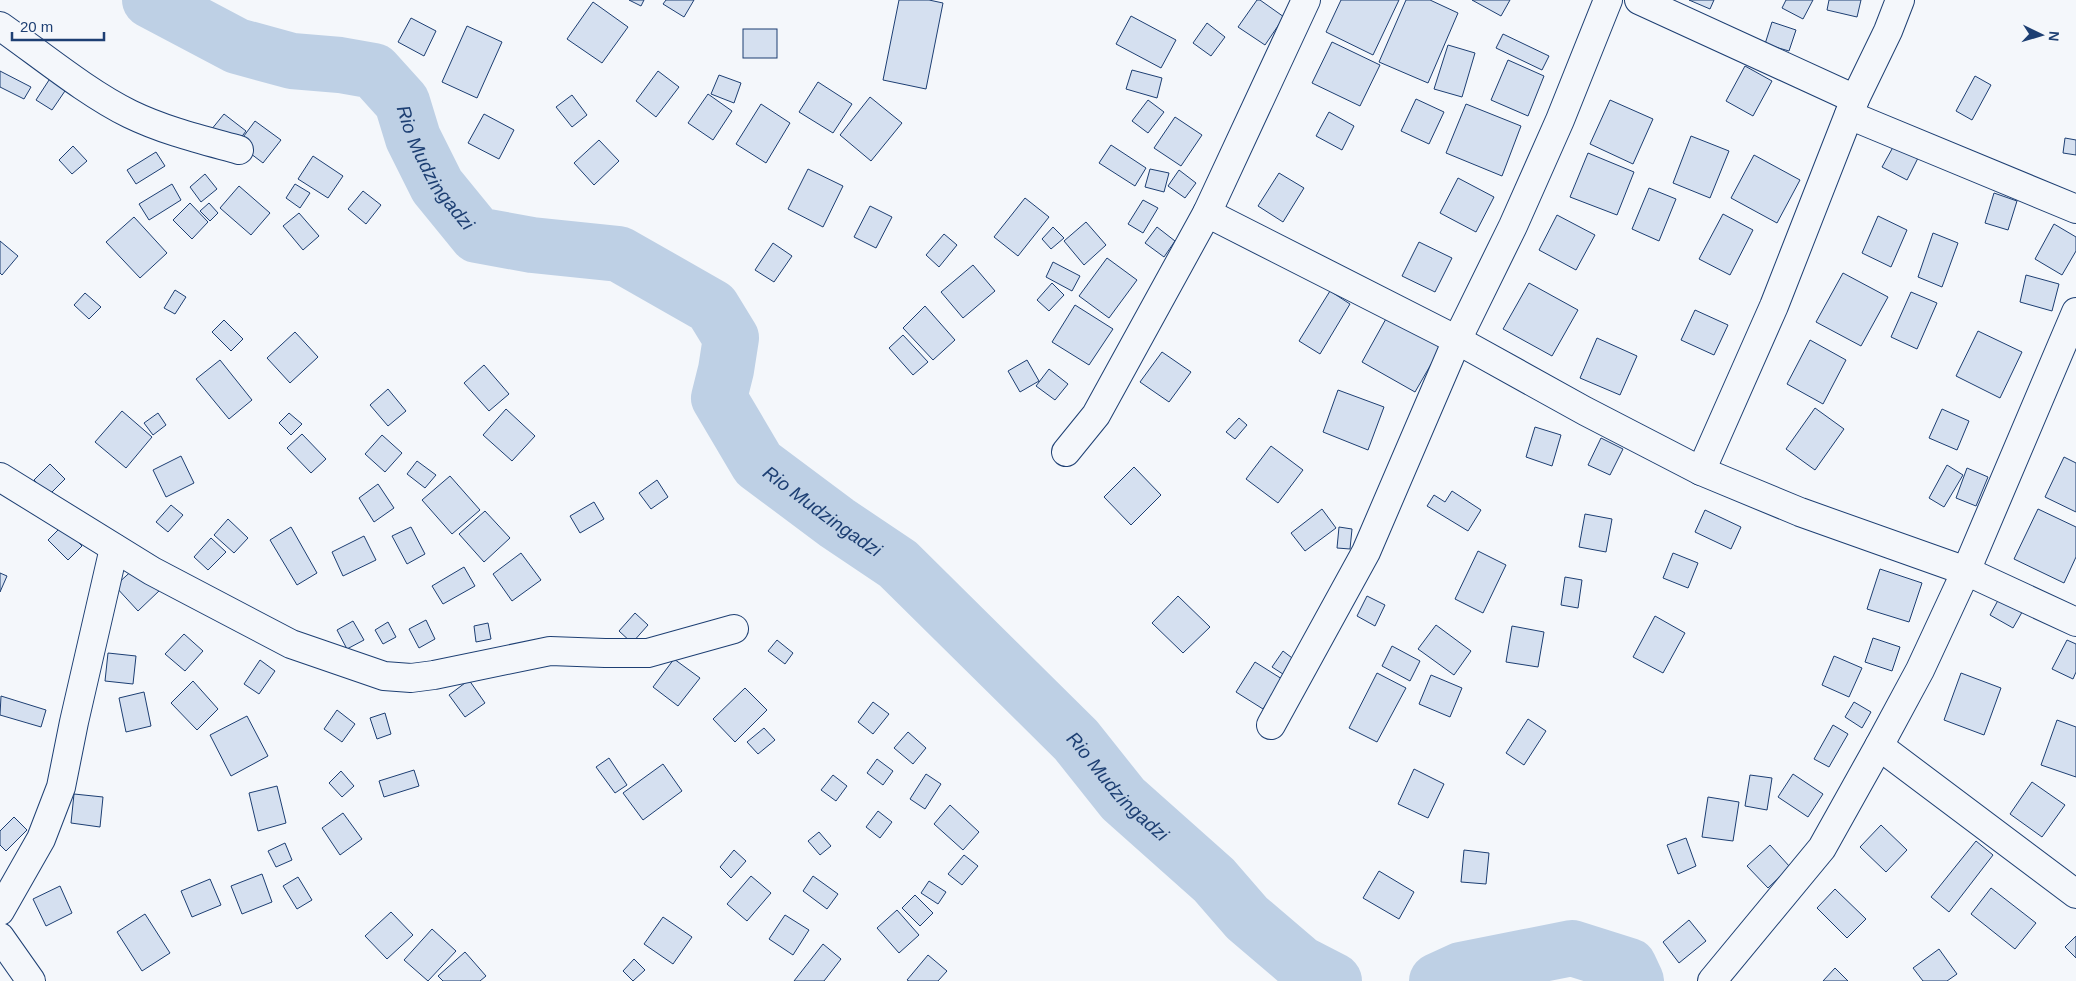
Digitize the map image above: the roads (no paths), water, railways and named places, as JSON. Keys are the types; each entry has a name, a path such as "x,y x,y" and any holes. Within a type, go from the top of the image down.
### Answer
{"street":[{"path":"1066,452 1096,414 1207,213 1306,0"},
{"path":"1271,725 1366,552 1457,340 1513,226 1608,0"},
{"path":"1639,0 1852,107 2076,209"},
{"path":"1701,471 1774,306 1852,107 1888,31 1900,0"},
{"path":"0,26 130,114 180,132 240,150"},
{"path":"1207,213 1457,340 1585,411 1701,471 1800,512 1966,571 2076,622"},
{"path":"1712,981 1822,848 1879,746 1920,670 1966,571 2076,312"},
{"path":"0,477 152,571 291,644 384,676 411,678 434,675 550,650 648,653 734,629"},
{"path":"0,911 41,839 61,787 114,548"},
{"path":"1879,746 2076,894"},
{"path":"0,937 31,981"}],"waterway":[{"name":"Rio Mudzingadzi","path":"150,0 237,46 292,61 340,65 374,71 402,102 413,138 437,186 477,235 532,245 619,254 712,307 731,338 719,398 758,464 837,523 898,564 1076,740 1123,799 1214,880 1247,918 1301,964 1334,981"},
{"name":"Rio Mudzingadzi","path":"1437,981 1461,970 1572,948 1629,966 1636,981"}]}
